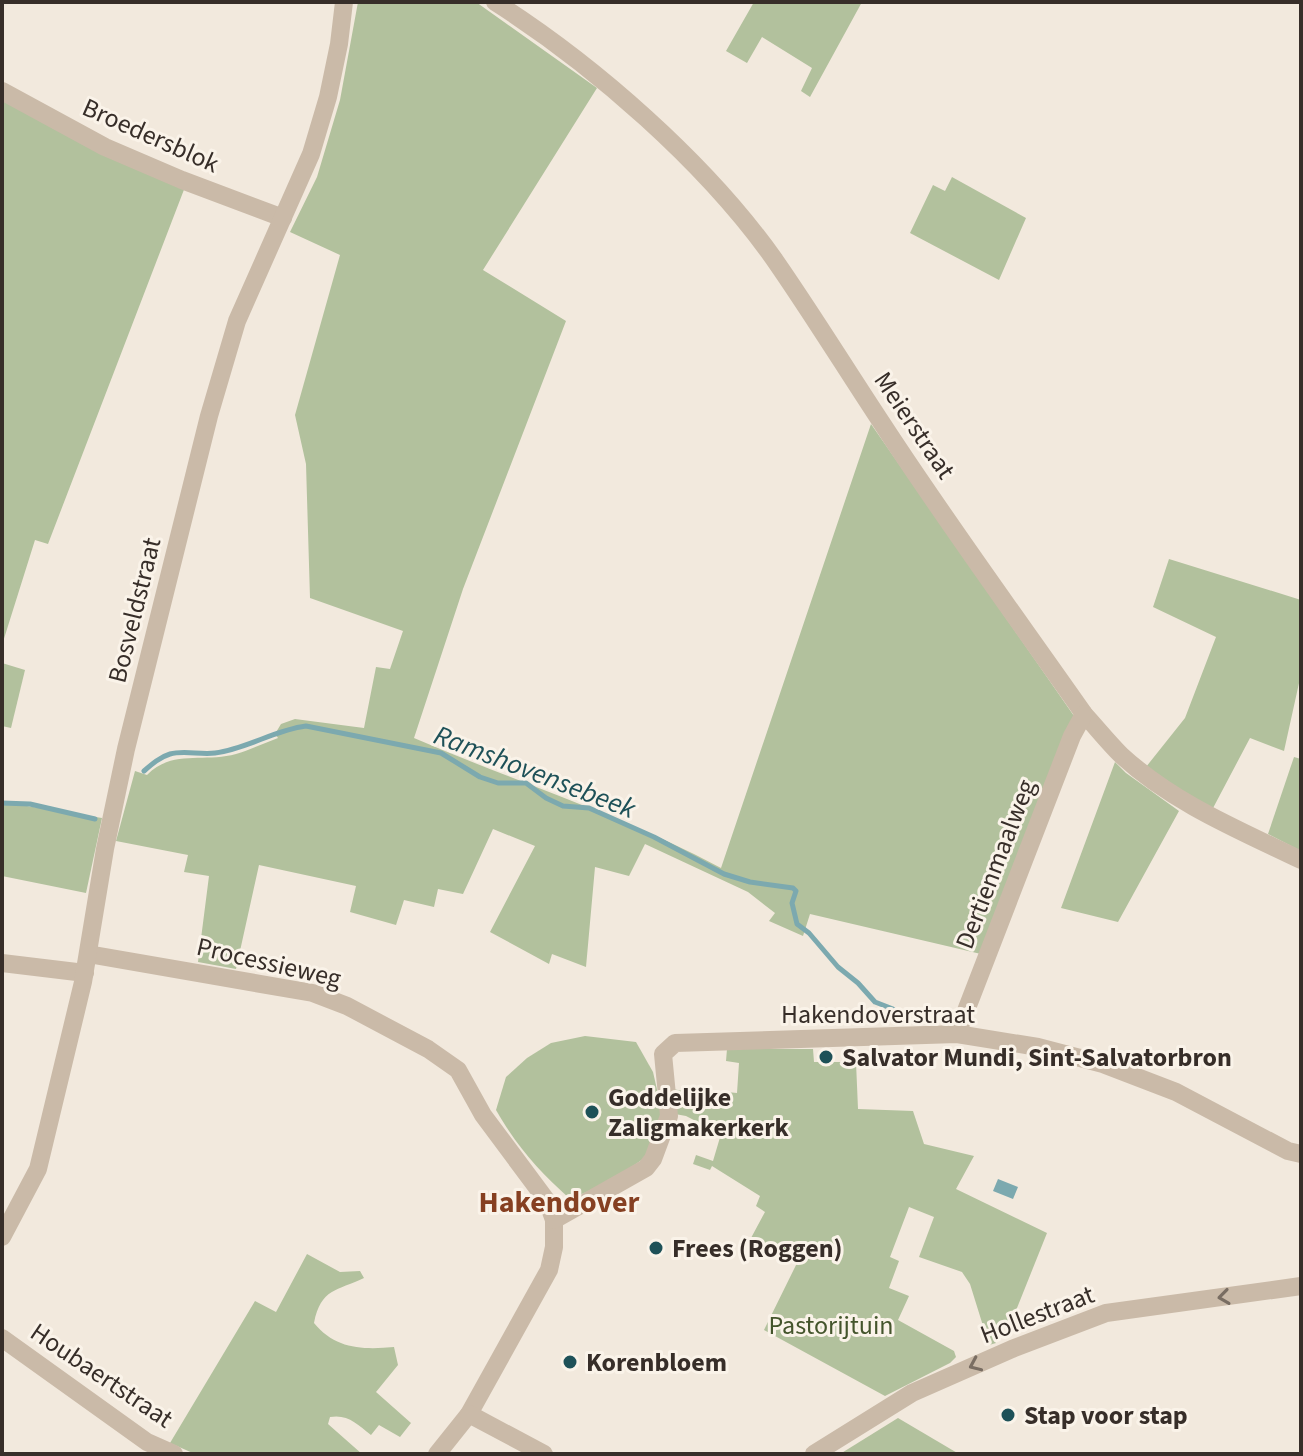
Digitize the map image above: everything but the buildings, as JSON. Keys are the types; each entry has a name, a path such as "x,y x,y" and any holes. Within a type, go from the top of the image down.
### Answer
{"street":[{"name":"Bosveldstraat","path":"2,1237 38,1169 85,973 105,849 126,749 209,416 237,321 311,154 339,44 344,2"},
{"name":"Meierstraat","path":"495,2 571,57 647,120 688,158 742,218 773,258 888,433 1084,714 1121,755 1204,813 1301,860"},
{"name":"Broedersblok","path":"2,91 105,147 283,218"},
{"name":"Dertienmaalweg","path":"957,1034 1072,736 1084,714"},
{"name":"Processieweg","path":"88,954 313,993 347,1006 428,1049 458,1070 483,1115 541,1192 554,1220"},
{"path":"2,963 85,973"},
{"name":"Hakendoverstraat","path":"554,1220 646,1168 653,1159 669,1116 663,1054 675,1043 957,1034 1038,1047 1103,1064 1176,1092 1288,1151 1301,1154"},
{"path":"437,1454 469,1414 549,1270 554,1247 554,1220"},
{"name":"Hollestraat","path":"814,1454 912,1393 1012,1349 1106,1313 1301,1286"},
{"name":"Houbaertstraat","path":"2,1338 147,1442 174,1454"},
{"path":"469,1414 544,1454"}],"green space":[{"path":"358,2 476,2 597,88 483,270 566,321 463,589 414,738 607,815 721,868 871,424 1074,716 981,954 810,914 803,936 769,921 775,913 748,892 645,844 629,876 595,867 586,967 552,954 549,964 490,932 535,846 493,829 463,894 438,889 434,907 404,900 396,925 350,912 356,886 259,865 236,969 198,962 209,876 184,872 188,855 116,841 135,771 147,775 157,767 178,759 241,752 278,738 275,734 281,724 295,719 364,728 376,667 390,669 403,631 310,598 306,464 295,415 340,255 290,232 317,177 340,100"},
{"path":"754,2 862,2 810,97 801,91 812,68 762,37 747,63 726,51"},
{"path":"2,97 185,187 48,544 35,540 2,645"},
{"path":"952,177 1026,218 999,280 910,233 933,185 945,191"},
{"path":"1169,559 1301,600 1301,674 1284,751 1250,738 1212,810 1146,767 1185,718 1216,637 1153,607"},
{"path":"2,663 25,670 11,728 2,726"},
{"path":"1294,757 1301,759 1301,851 1268,834"},
{"path":"1115,762 1179,811 1118,922 1061,908"},
{"path":"2,802 102,818 86,893 2,876"},
{"path":"585,1036 636,1042 653,1072 661,1119 646,1157 610,1182 570,1199 529,1158 496,1110 506,1077 527,1058 551,1043"},
{"name":"Pastorijtuin","path":"727,1049 813,1049 814,1062 856,1062 858,1109 913,1111 924,1144 974,1156 956,1189 1047,1233 1009,1328 993,1333 996,1343 989,1345 970,1284 962,1272 919,1257 934,1217 909,1207 890,1257 899,1261 889,1288 909,1296 898,1320 954,1351 956,1357 950,1363 885,1396 764,1330 797,1263 751,1238 765,1212 756,1206 760,1196 712,1166 710,1170 693,1164 696,1155 713,1161 721,1134 686,1116 675,1114 673,1089 693,1093 695,1089 737,1093 739,1063 726,1061"},
{"path":"307,1254 340,1272 360,1271 364,1278 326,1297 314,1323 331,1338 350,1346 394,1347 398,1365 376,1392 411,1423 400,1437 379,1425 371,1435 347,1418 330,1417 328,1424 362,1454 195,1454 170,1443 255,1301 276,1312"},
{"path":"898,1418 959,1454 840,1454"}],"water":[{"path":"998,1179 1018,1187 1013,1199 993,1191"}],"waterway":[{"name":"Ramshovensebeek","path":"144,771 170,754 227,751 306,726 441,753 480,777 498,783 526,783 563,806 589,808 654,837 724,874 750,882 793,888 796,891 792,903 797,924 875,1002 893,1009"},
{"name":"Ramshovensebeek","path":"2,803 30,804 95,819"}],"place":[{"name":"Salvator Mundi, Sint-Salvatorbron","path":"826,1057"},
{"name":"Goddelijke Zaligmakerkerk","path":"592,1112"},
{"name":"Frees (Roggen)","path":"656,1248"},
{"name":"Korenbloem","path":"570,1362"},
{"name":"Stap voor stap","path":"1008,1415"}],"district":[{"name":"Hakendover","path":"559,1202"}]}
